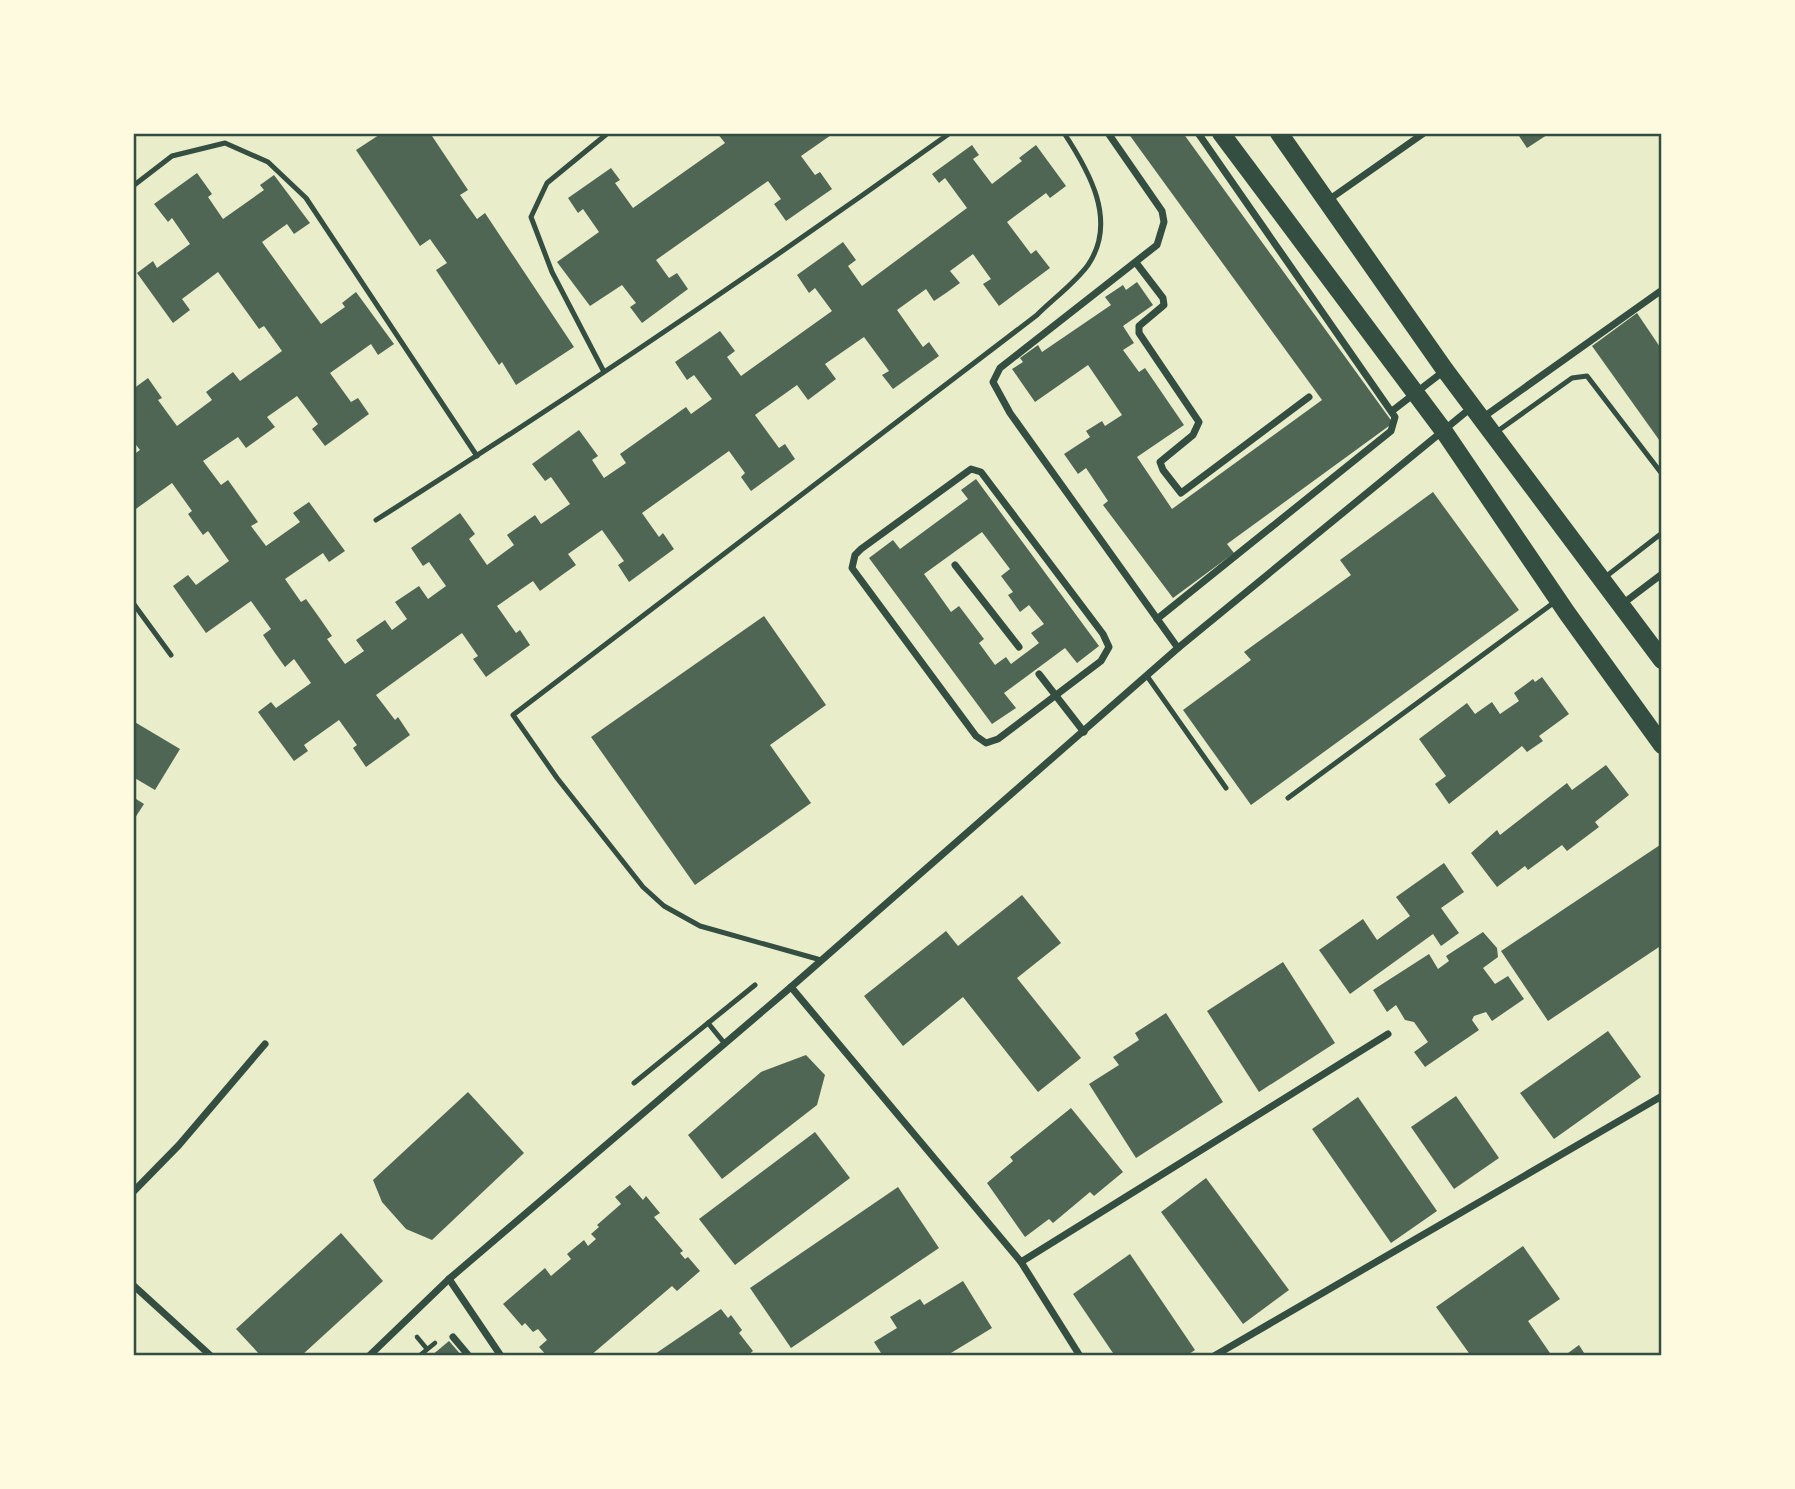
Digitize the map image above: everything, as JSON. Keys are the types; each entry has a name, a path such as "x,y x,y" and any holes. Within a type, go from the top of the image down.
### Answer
{"main road":[{"path":"1221,133 1443,430 1558,600 1662,745"},
{"path":"1279,133 1477,413 1662,660"}],"street":[{"path":"1108,133 1162,211 1164,222 1157,245 1137,264 1000,368 993,382 1003,403 1178,648"},
{"path":"1157,619 1391,431 1395,417 1198,133"},
{"path":"1326,201 1424,133"},
{"path":"1137,264 1163,298 1164,305 1139,326 1139,333 1199,422 1193,435 1160,462 1181,493 1309,397"},
{"path":"369,1356 449,1279 791,987 1178,648 1443,430 1477,413 1662,290"},
{"path":"1392,411 1446,370"},
{"path":"971,469 977,469 1108,641 1107,654 1101,661 1056,695 998,739 986,743 981,740 856,576 852,568 855,555 971,469"},
{"path":"955,565 1019,647"},
{"path":"1621,605 1662,574"},
{"path":"1039,674 1084,732"},
{"path":"791,987 1021,1262 1080,1356"},
{"path":"1021,1262 1388,1034"},
{"path":"133,1192 179,1145 265,1044"},
{"path":"1214,1356 1662,1096"},
{"path":"449,1279 501,1356"},
{"path":"133,1285 211,1356"},
{"path":"453,1337 469,1356"}],"lane":[{"path":"603,370 552,272 531,217 547,183 608,133"},
{"path":"376,520 477,456 828,220 950,133"},
{"path":"821,960 700,926 664,906 643,887 557,778 513,715 1037,315 1088,265 1101,234 1096,191 1089,171 1065,133"},
{"path":"133,186 172,156 225,143 268,162 306,198 477,456"},
{"path":"1493,435 1572,378 1587,376 1662,474"},
{"path":"1602,580 1662,533"},
{"path":"1288,798 1558,600"},
{"path":"133,603 171,654"},
{"path":"1147,676 1226,788"},
{"path":"634,1083 755,985"},
{"path":"708,1023 725,1044"}],"building":[{"path":"382,133 430,133 468,190 460,195 477,219 485,213 574,347 516,385 502,362 499,365 436,270 447,263 430,239 420,246 356,150"},
{"path":"717,133 834,133 801,156 815,175 820,172 832,189 786,221 774,204 781,199 768,181 714,219 656,260 669,278 677,273 688,289 642,323 630,307 636,303 622,285 590,306 557,262 599,232 583,209 578,213 568,198 611,168 620,180 615,183 633,208 725,143"},
{"path":"1128,133 1183,133 1393,423 1227,544 1234,553 1173,598 1103,505 1108,501 1086,468 1078,474 1064,454 1090,437 1086,431 1102,421 1105,426 1122,415 1088,365 1035,402 1012,369 1023,362 1020,358 1038,345 1042,352 1111,305 1105,297 1123,285 1126,290 1137,282 1153,305 1123,326 1134,343 1123,350 1139,372 1145,368 1184,425 1137,457 1172,509 1322,400"},
{"path":"1517,133 1550,133 1527,148"},
{"path":"972,145 979,155 973,159 992,184 1022,161 1019,158 1036,145 1066,186 1050,198 1046,193 1007,222 1031,254 1036,250 1050,268 999,306 983,284 991,279 973,254 950,271 960,283 934,301 926,289 897,310 923,347 929,342 939,356 893,389 882,375 889,371 864,337 825,364 836,379 808,400 797,385 755,415 779,448 785,444 795,459 751,491 741,477 745,473 729,451 642,513 659,537 663,533 674,549 629,582 618,565 624,561 602,530 568,554 576,565 540,591 533,581 497,606 516,633 520,630 530,645 486,677 473,659 478,656 462,633 376,695 395,720 398,717 410,735 366,767 353,748 357,745 339,720 304,745 308,751 294,761 258,712 271,702 276,708 311,683 294,659 285,667 263,635 271,629 251,601 206,633 173,586 188,575 196,585 229,561 208,531 203,535 188,514 192,511 172,483 133,511 133,455 140,450 133,441 133,389 148,378 162,398 158,400 177,426 212,400 206,392 233,372 240,381 282,351 264,326 259,329 218,272 182,299 190,310 173,323 137,273 153,261 157,268 190,244 172,218 168,222 154,204 197,173 212,194 208,197 223,219 264,190 260,185 274,175 310,223 294,234 287,224 262,242 321,324 345,307 342,303 356,292 394,344 378,355 371,344 330,373 351,402 358,398 369,414 325,446 312,429 318,424 297,396 267,417 275,427 246,448 238,437 203,461 221,485 228,480 258,522 251,526 266,546 300,522 293,513 309,502 345,551 329,562 323,553 285,579 301,602 306,599 321,620 332,636 327,639 345,664 364,651 356,640 385,620 392,630 407,619 395,602 419,586 428,599 446,586 429,562 423,566 411,548 460,513 475,534 469,539 487,565 514,545 507,535 535,515 541,524 570,504 551,477 545,481 532,464 579,430 598,456 592,460 604,478 626,463 620,454 686,407 691,414 712,399 694,375 687,380 675,362 720,331 735,351 727,357 741,376 832,311 815,288 809,293 797,275 843,242 856,260 848,266 862,286 967,208 945,178 939,183 932,174"},
{"path":"1637,313 1662,350 1662,444 1592,346"},
{"path":"976,479 1099,646 1077,663 1065,648 1004,693 1016,708 992,724 869,558 893,540 900,549 968,499 961,490","holes":["982,532 1010,569 1001,576 1013,592 1008,595 1020,612 1029,605 1044,624 1031,633 1039,643 1011,664 1006,657 995,665 979,643 984,639 959,606 951,612 924,574"]},
{"path":"1433,492 1519,610 1251,805 1183,710 1251,660 1244,652 1351,575 1340,560"},
{"path":"764,616 826,705 770,745 811,803 695,885 591,737"},
{"path":"1542,677 1569,714 1539,736 1543,741 1527,752 1522,746 1449,804 1435,784 1446,776 1419,739 1467,703 1475,714 1492,702 1500,714 1519,701 1514,693 1533,679 1535,682"},
{"path":"133,721 180,749 155,790 133,777"},
{"path":"1606,765 1629,795 1595,822 1599,827 1567,851 1562,845 1528,870 1525,866 1497,887 1471,853 1497,830 1500,835 1567,783 1572,790"},
{"path":"133,797 144,804 133,821"},
{"path":"1660,845 1662,945 1548,1021 1501,951"},
{"path":"1444,863 1464,892 1441,908 1459,933 1441,946 1433,934 1350,994 1319,950 1363,919 1377,940 1410,916 1396,897"},
{"path":"1022,895 1061,943 1017,978 1081,1058 1038,1092 963,997 903,1046 864,996 946,931 958,946"},
{"path":"1483,932 1497,948 1498,957 1483,968 1495,984 1508,976 1524,999 1492,1021 1486,1012 1474,1016 1472,1020 1479,1030 1425,1067 1414,1052 1428,1042 1414,1022 1405,1020 1396,1005 1387,1012 1373,990 1429,954 1438,969 1449,961 1446,956"},
{"path":"1283,962 1335,1043 1259,1092 1207,1011"},
{"path":"1166,1013 1223,1102 1136,1158 1089,1084 1119,1065 1113,1057 1139,1040 1135,1033"},
{"path":"1608,1031 1641,1077 1554,1139 1520,1093"},
{"path":"806,1055 825,1075 817,1105 722,1179 688,1135 761,1072"},
{"path":"468,1092 524,1153 432,1240 406,1229 382,1202 373,1180"},
{"path":"1456,1096 1499,1158 1454,1189 1411,1127"},
{"path":"1358,1097 1437,1211 1391,1243 1312,1129"},
{"path":"1071,1108 1123,1172 1094,1196 1090,1192 1053,1223 1049,1219 1025,1237 987,1183 1013,1161 1010,1157"},
{"path":"815,1132 850,1178 735,1265 699,1219"},
{"path":"1206,1178 1289,1290 1243,1324 1161,1212"},
{"path":"630,1185 643,1200 646,1196 660,1213 654,1217 683,1251 680,1253 685,1259 688,1257 700,1271 677,1291 672,1286 590,1356 547,1356 539,1347 547,1340 538,1329 533,1332 525,1323 522,1326 503,1304 545,1268 551,1276 571,1259 567,1254 584,1240 588,1246 596,1239 591,1234 599,1227 597,1225 621,1204 615,1197"},
{"path":"898,1187 939,1248 791,1348 750,1288"},
{"path":"341,1233 383,1281 301,1356 261,1356 236,1329"},
{"path":"1523,1246 1560,1299 1528,1321 1552,1356 1471,1356 1436,1307"},
{"path":"1130,1254 1195,1350 1186,1356 1115,1356 1073,1294"},
{"path":"963,1281 992,1328 946,1356 883,1356 874,1342 897,1328 890,1317 920,1299 924,1305"},
{"path":"721,1309 728,1318 731,1315 742,1330 739,1333 753,1351 747,1356 652,1356"},
{"path":"449,1341 462,1356 431,1356"},
{"path":"1579,1345 1586,1356 1564,1356"}]}
